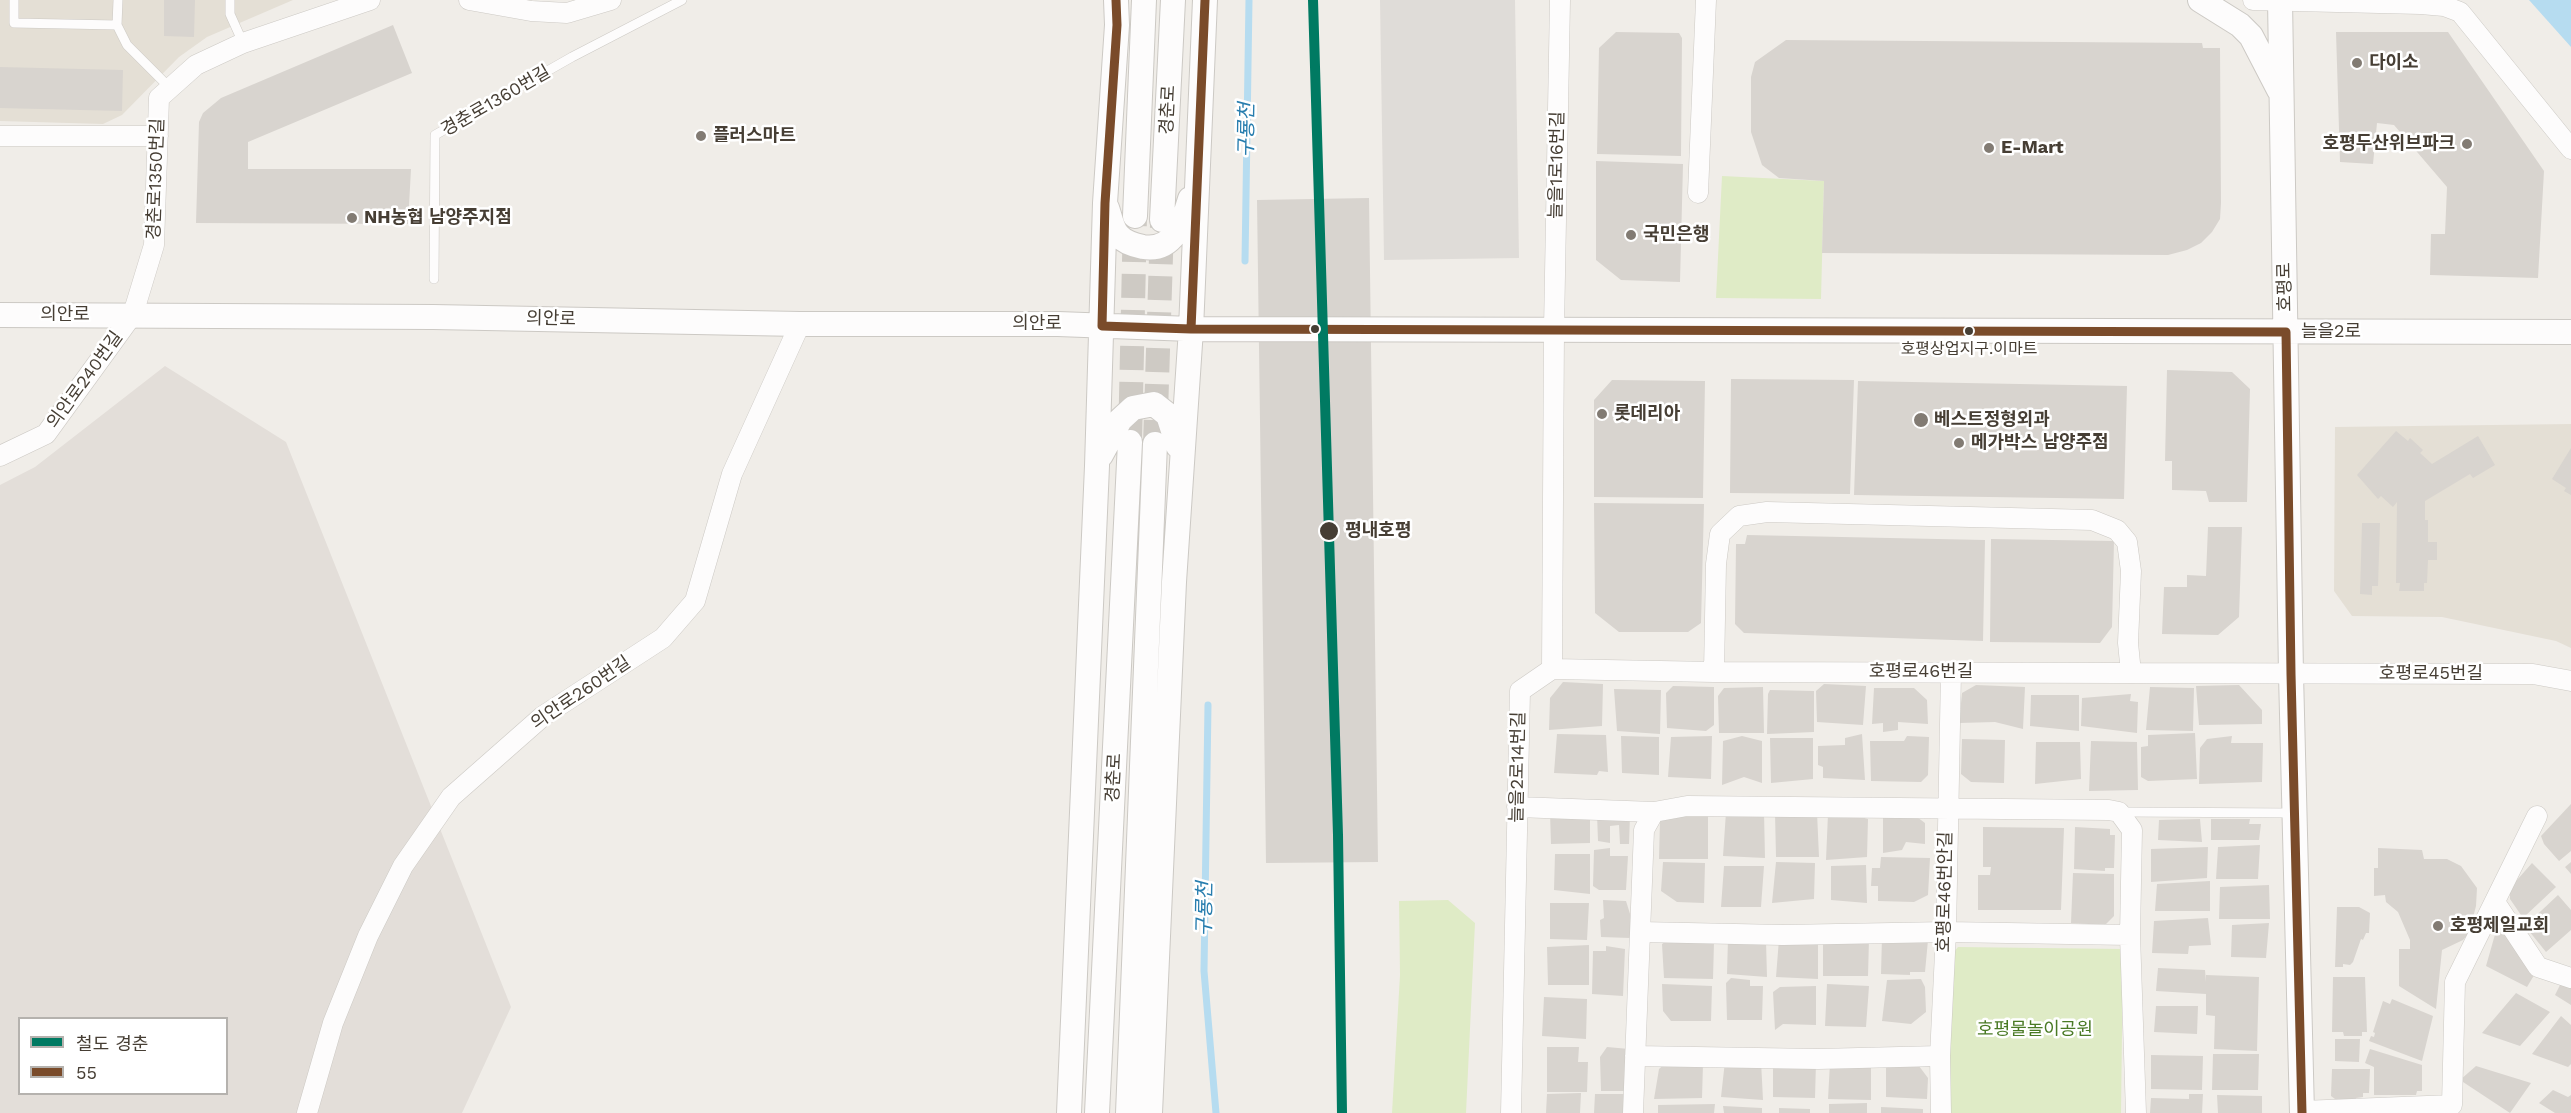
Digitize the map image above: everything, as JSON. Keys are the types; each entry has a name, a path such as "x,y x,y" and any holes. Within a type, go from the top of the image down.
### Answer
{"street":[{"path":"469,0 531,11 567,13 611,0"},
{"path":"1068,1113 1097,466 1105,203 1117,25 1116,0"},
{"name":"경춘로","path":"1135,216 1144,0"},
{"name":"경춘로","path":"1162,220 1173,0"},
{"path":"1150,1113 1173,593 1191,329 1204,0"},
{"name":"늘을1로16번길","path":"1554,329 1560,0"},
{"path":"1698,193 1706,0"},
{"path":"2200,0 2240,26 2251,36 2282,96"},
{"path":"2253,0 2421,4 2445,6 2460,12 2571,149"},
{"name":"호평로","path":"2280,0 2291,674 2302,1112"},
{"name":"경춘로1350번길","path":"134,314 154,246 159,98 196,65 243,43 358,2"},
{"path":"0,136 158,136"},
{"path":"1105,203 1117,234 1131,245 1155,249 1169,241 1184,221 1197,178"},
{"name":"의안로240번길","path":"0,456 46,434 134,314"},
{"name":"의안로","path":"0,315 433,317 1191,329"},
{"name":"의안로260번길","path":"307,1113 333,1023 368,936 403,866 451,797 543,716 663,638 695,601 732,474 800,324"},
{"name":"늘을2로","path":"1191,329 2571,332"},
{"path":"1552,669 1554,329"},
{"path":"1097,466 1109,437 1120,420 1133,408 1154,404 1168,415 1177,436 1182,467"},
{"name":"경춘로","path":"1097,1113 1130,442"},
{"name":"경춘로","path":"1128,1113 1155,444"},
{"path":"1714,672 1716,564 1720,534 1739,516 1767,512 2092,520 2117,530 2127,542 2131,571 2128,643 2131,673"},
{"name":"호평로46번길","path":"1552,669 1714,672 2291,674"},
{"name":"늘을2로14번길","path":"1511,1113 1520,691 1552,669"},
{"name":"호평로46번안길","path":"1941,1113 1940,1056 1946,932 1951,672"},
{"name":"호평로45번길","path":"2291,674 2533,674 2571,681"},
{"path":"1517,807 1654,812 1687,806 1947,807 2119,812 2132,830 2130,935 2136,1113"},
{"path":"1633,1113 1644,830 1654,812"},
{"path":"2302,1112 2456,1109 2452,1030 2455,982 2537,816"},
{"path":"2495,902 2538,967 2571,978"},
{"path":"1640,932 1783,935 1946,932 2130,935"},
{"path":"1635,1056 1818,1059 1940,1056"}],"lane":[{"path":"14,0 14,23 117,26"},
{"path":"118,0 117,26 127,45 170,88"},
{"path":"230,0 230,14 243,43"},
{"name":"경춘로1360번길","path":"434,279 435,135 572,57 682,0"},
{"path":"2119,812 2296,813"}],"shaded area":[{"path":"0,0 293,0 207,37 179,57 122,115 103,124 0,121"},
{"path":"1380,0 1515,0 1519,258 1384,260"},
{"path":"165,366 286,442 511,1007 462,1113 0,1113 0,485 35,467"},
{"path":"2571,424 2571,648 2556,641 2442,617 2352,616 2334,591 2335,427"}],"green space":[{"path":"1722,176 1824,181 1821,299 1716,298"},
{"path":"1448,900 1475,923 1466,1113 1392,1113 1400,975 1399,901"},
{"name":"호평물놀이공원","path":"1958,947 2123,949 2121,1113 1947,1113 1952,954"}],"water":[{"path":"2529,0 2571,0 2571,47"}],"building":[{"path":"164,0 195,0 194,37 164,36"},
{"path":"393,25 412,73 248,142 248,169 411,169 408,224 196,223 199,122 203,113 221,98"},
{"path":"1616,32 1679,33 1682,38 1681,156 1597,154 1599,48"},
{"name":"호평두산위브파크","path":"2336,32 2448,32 2544,171 2538,278 2430,275 2431,234 2445,234 2447,187 2394,125 2377,123 2373,164 2340,162"},
{"name":"E-Mart","path":"1786,40 2202,43 2203,48 2220,48 2220,219 2201,243 2168,255 1822,253 1824,181 1779,178 1762,165 1751,132 1751,77 1755,62"},
{"path":"0,67 123,70 122,111 0,108"},
{"path":"1596,161 1683,164 1680,282 1621,280 1596,260"},
{"path":"1369,198 1378,862 1266,863 1257,200"},
{"path":"2167,370 2232,372 2250,389 2247,502 2209,502 2206,491 2172,490 2172,461 2165,461"},
{"path":"1731,379 1854,380 1850,494 1730,493"},
{"path":"1612,380 1705,381 1703,498 1594,497 1594,400"},
{"path":"1858,381 2127,386 2124,499 1854,495"},
{"path":"2396,431 2408,441 2410,438 2423,450 2420,453 2432,464 2478,436 2495,465 2473,478 2470,474 2425,501 2428,542 2437,542 2437,560 2428,560 2427,583 2424,583 2424,591 2399,591 2400,583 2396,583 2397,502 2393,507 2381,496 2378,499 2357,475"},
{"path":"2571,448 2571,495 2564,491 2566,488 2552,479"},
{"path":"1594,503 1704,504 1701,623 1688,632 1619,632 1595,613"},
{"path":"2362,523 2380,523 2378,586 2372,586 2372,595 2360,594"},
{"path":"2208,527 2242,527 2239,617 2218,635 2162,634 2164,587 2187,587 2187,575 2206,576"},
{"path":"1747,535 1985,540 1983,641 1744,633 1735,624 1736,544 1745,544"},
{"path":"1991,539 2114,541 2112,627 2100,643 1990,642"},
{"path":"1563,682 1603,684 1602,726 1549,730 1550,698"},
{"path":"1824,684 1866,686 1863,725 1817,722 1816,691"},
{"path":"1976,685 2025,687 2023,729 1995,722 1959,723 1962,693"},
{"path":"2239,685 2262,710 2262,724 2199,725 2196,686"},
{"path":"1673,686 1714,687 1714,725 1706,731 1667,728 1666,693"},
{"path":"1763,687 1764,733 1719,733 1718,696 1724,688"},
{"path":"2150,687 2194,688 2193,731 2146,730"},
{"path":"1874,688 1914,688 1927,700 1928,724 1898,722 1898,730 1883,732 1883,723 1872,724"},
{"path":"1614,689 1661,690 1660,734 1617,731"},
{"path":"1770,690 1814,691 1814,732 1767,734"},
{"path":"2131,694 2130,701 2138,702 2137,733 2081,726 2082,698"},
{"path":"2031,695 2079,695 2079,731 2030,726"},
{"path":"2195,733 2197,779 2148,781 2141,777 2141,747 2148,746 2148,735"},
{"path":"1557,734 1606,735 1608,772 1599,771 1597,775 1554,773"},
{"path":"1862,734 1865,780 1823,778 1823,767 1818,765 1818,746 1845,745 1845,738"},
{"path":"1621,736 1659,737 1659,775 1622,773"},
{"path":"1712,736 1711,779 1668,777 1671,737"},
{"path":"1742,736 1762,741 1762,783 1744,777 1722,785 1723,741"},
{"path":"1907,736 1929,737 1928,775 1921,782 1871,781 1870,741 1904,741"},
{"path":"2232,736 2231,743 2263,743 2262,782 2199,784 2200,748 2207,739"},
{"path":"1770,738 1813,738 1813,779 1771,783"},
{"path":"1962,739 2005,740 2004,783 1971,782 1961,774"},
{"path":"2091,741 2137,742 2138,790 2089,791"},
{"path":"2036,742 2080,742 2081,779 2035,784"},
{"path":"2571,804 2571,851 2559,861 2544,844 2541,836"},
{"path":"1726,812 1764,812 1765,858 1723,856"},
{"path":"1817,812 1819,857 1776,857 1775,813"},
{"path":"1550,813 1590,813 1590,843 1551,844"},
{"path":"1671,813 1708,814 1708,859 1659,859 1660,820"},
{"path":"1883,813 1913,814 1925,823 1925,844 1906,842 1902,850 1883,853"},
{"path":"1597,814 1630,815 1629,844 1620,844 1619,825 1610,826 1610,843 1598,841"},
{"path":"1828,814 1850,814 1868,819 1867,857 1826,860"},
{"path":"2200,819 2202,842 2158,840 2159,820"},
{"path":"2211,819 2250,819 2249,824 2261,824 2259,840 2211,840"},
{"path":"1983,827 2064,828 2061,910 1978,910 1978,875 1990,875 1991,867 1983,867"},
{"path":"2075,827 2110,829 2110,835 2115,835 2114,868 2105,868 2105,871 2074,869"},
{"path":"2260,845 2258,879 2216,879 2218,847"},
{"path":"2208,847 2207,878 2151,882 2151,849"},
{"path":"1610,848 1610,856 1628,856 1626,890 1599,890 1593,886 1594,850"},
{"name":"호평제일교회","path":"2378,848 2422,850 2424,859 2447,859 2461,866 2477,888 2476,906 2469,933 2463,940 2442,950 2436,1009 2399,986 2399,949 2410,949 2410,940 2398,912 2386,902 2385,895 2374,896 2374,868 2378,868"},
{"path":"1555,854 1590,854 1590,894 1554,890"},
{"path":"1881,857 1930,858 1928,895 1914,902 1878,901 1878,886 1871,886 1872,868 1880,868"},
{"path":"1663,862 1705,863 1704,903 1677,902 1661,891"},
{"path":"1776,862 1815,863 1814,899 1772,903"},
{"path":"2571,862 2571,874 2565,867"},
{"path":"2532,863 2556,887 2523,918 2510,899 2510,888"},
{"path":"1866,865 1867,903 1831,900 1831,866"},
{"path":"1724,866 1764,866 1761,907 1721,907"},
{"path":"2073,873 2114,874 2114,916 2105,925 2071,923"},
{"path":"2210,881 2210,911 2155,911 2157,884"},
{"path":"2269,885 2270,919 2219,919 2220,887"},
{"path":"2558,895 2571,910 2571,930 2546,952 2525,926"},
{"path":"1603,900 1626,901 1631,917 1630,938 1601,937 1600,920 1604,918"},
{"path":"1550,903 1589,903 1587,940 1550,939"},
{"path":"2337,907 2359,907 2370,913 2369,933 2366,933 2363,940 2361,939 2353,962 2350,965 2343,964 2343,967 2335,967"},
{"path":"2208,918 2211,945 2189,946 2188,954 2152,953 2154,921"},
{"path":"2269,923 2266,958 2231,957 2232,925"},
{"path":"2507,925 2536,972 2527,987 2486,966 2496,931 2503,932"},
{"path":"1672,937 1714,942 1713,979 1664,978 1662,944"},
{"path":"1882,937 1928,940 1925,972 1910,972 1910,975 1881,974"},
{"path":"1823,938 1869,939 1868,976 1823,976"},
{"path":"1728,939 1766,941 1767,977 1727,974"},
{"path":"1779,939 1818,940 1818,979 1776,977"},
{"path":"1589,945 1589,985 1548,985 1547,947"},
{"path":"1606,946 1625,949 1623,996 1592,994 1593,951 1606,951"},
{"path":"2158,968 2205,970 2206,982 2206,975 2259,977 2257,1051 2214,1049 2215,1016 2206,1015 2206,994 2156,991"},
{"path":"2333,977 2365,977 2367,1032 2362,1032 2362,1036 2344,1036 2343,1032 2332,1032"},
{"path":"1731,978 1750,980 1750,986 1763,986 1762,1020 1727,1020 1726,983"},
{"path":"1921,979 1925,987 1926,1012 1911,1024 1882,1021 1887,980"},
{"path":"2563,979 2571,982 2571,1005 2555,995"},
{"path":"1662,984 1712,986 1711,1021 1671,1021 1663,1011"},
{"path":"1827,984 1869,986 1866,1027 1825,1026"},
{"path":"1816,986 1816,1025 1783,1024 1775,1030 1773,992 1780,987"},
{"path":"2516,993 2550,1012 2520,1046 2482,1033"},
{"path":"1544,997 1587,999 1586,1039 1542,1036"},
{"path":"2392,999 2433,1016 2422,1061 2369,1041 2371,1036 2374,1037 2373,1032 2383,1001 2390,1004"},
{"path":"2156,1006 2198,1006 2197,1034 2154,1032"},
{"path":"2561,1016 2571,1025 2571,1064 2568,1067 2532,1054"},
{"path":"2335,1039 2360,1039 2359,1062 2335,1061"},
{"path":"1547,1047 1579,1047 1578,1062 1588,1062 1587,1092 1547,1092"},
{"path":"1607,1047 1629,1049 1628,1091 1601,1091 1600,1057"},
{"path":"2370,1049 2422,1065 2422,1091 2417,1091 2416,1095 2374,1095 2374,1067 2365,1063"},
{"path":"2213,1054 2259,1054 2258,1090 2212,1090"},
{"path":"2151,1055 2203,1056 2202,1090 2151,1089"},
{"path":"1670,1059 1703,1064 1702,1098 1654,1099 1659,1069"},
{"path":"1725,1061 1761,1061 1763,1100 1721,1097"},
{"path":"1871,1061 1871,1100 1828,1099 1830,1063"},
{"path":"1816,1062 1815,1098 1773,1097 1773,1064"},
{"path":"1916,1062 1928,1078 1927,1099 1886,1097 1886,1063"},
{"path":"2476,1066 2531,1083 2510,1113 2460,1080"},
{"path":"2332,1069 2370,1069 2369,1093 2363,1093 2363,1097 2356,1098 2356,1105 2343,1105 2331,1096"},
{"path":"2553,1090 2568,1097 2571,1095 2571,1113 2555,1113 2539,1103"},
{"path":"1581,1093 1580,1113 1546,1113 1547,1094"},
{"path":"1595,1094 1625,1094 1629,1113 1594,1113"},
{"path":"2189,1094 2203,1094 2202,1113 2150,1113 2151,1098 2189,1099"},
{"path":"2217,1095 2262,1096 2262,1113 2218,1113"},
{"path":"1867,1103 1867,1113 1829,1113 1829,1104"},
{"path":"1715,1104 1714,1113 1658,1113 1658,1105"},
{"path":"1723,1106 1762,1108 1762,1113 1724,1113"},
{"path":"1881,1107 1923,1109 1923,1113 1881,1113"},
{"path":"1779,1108 1810,1109 1810,1113 1779,1113"}],"waterway":[{"name":"구룡천","path":"1245,261 1249,0"},
{"name":"구룡천","path":"1208,705 1204,971 1216,1113"}],"tunnel":[{"path":"1130,442 1135,216"},
{"path":"1155,444 1162,225"}],"rail line":[{"name":"경춘","path":"1313,0 1338,835 1342,1113"}],"transit line":[{"name":"55","path":"1116,0 1117,25 1105,203 1102,326 1191,329 2286,332 2291,674 2302,1113"},
{"name":"55","path":"1191,329 1205,0"}],"place":[{"name":"다이소","path":"2357,63"},
{"name":"플러스마트","path":"701,136"},
{"name":"호평두산위브파크","path":"2467,144"},
{"name":"E-Mart","path":"1989,148"},
{"name":"NH농협 남양주지점","path":"352,218"},
{"name":"국민은행","path":"1631,235"},
{"name":"호평상업지구.이마트","path":"1969,331"},
{"name":"롯데리아","path":"1602,414"},
{"name":"베스트정형외과","path":"1921,420"},
{"name":"메가박스 남양주점","path":"1959,443"},
{"name":"평내호평","path":"1329,531"},
{"name":"호평제일교회","path":"2438,926"}]}
